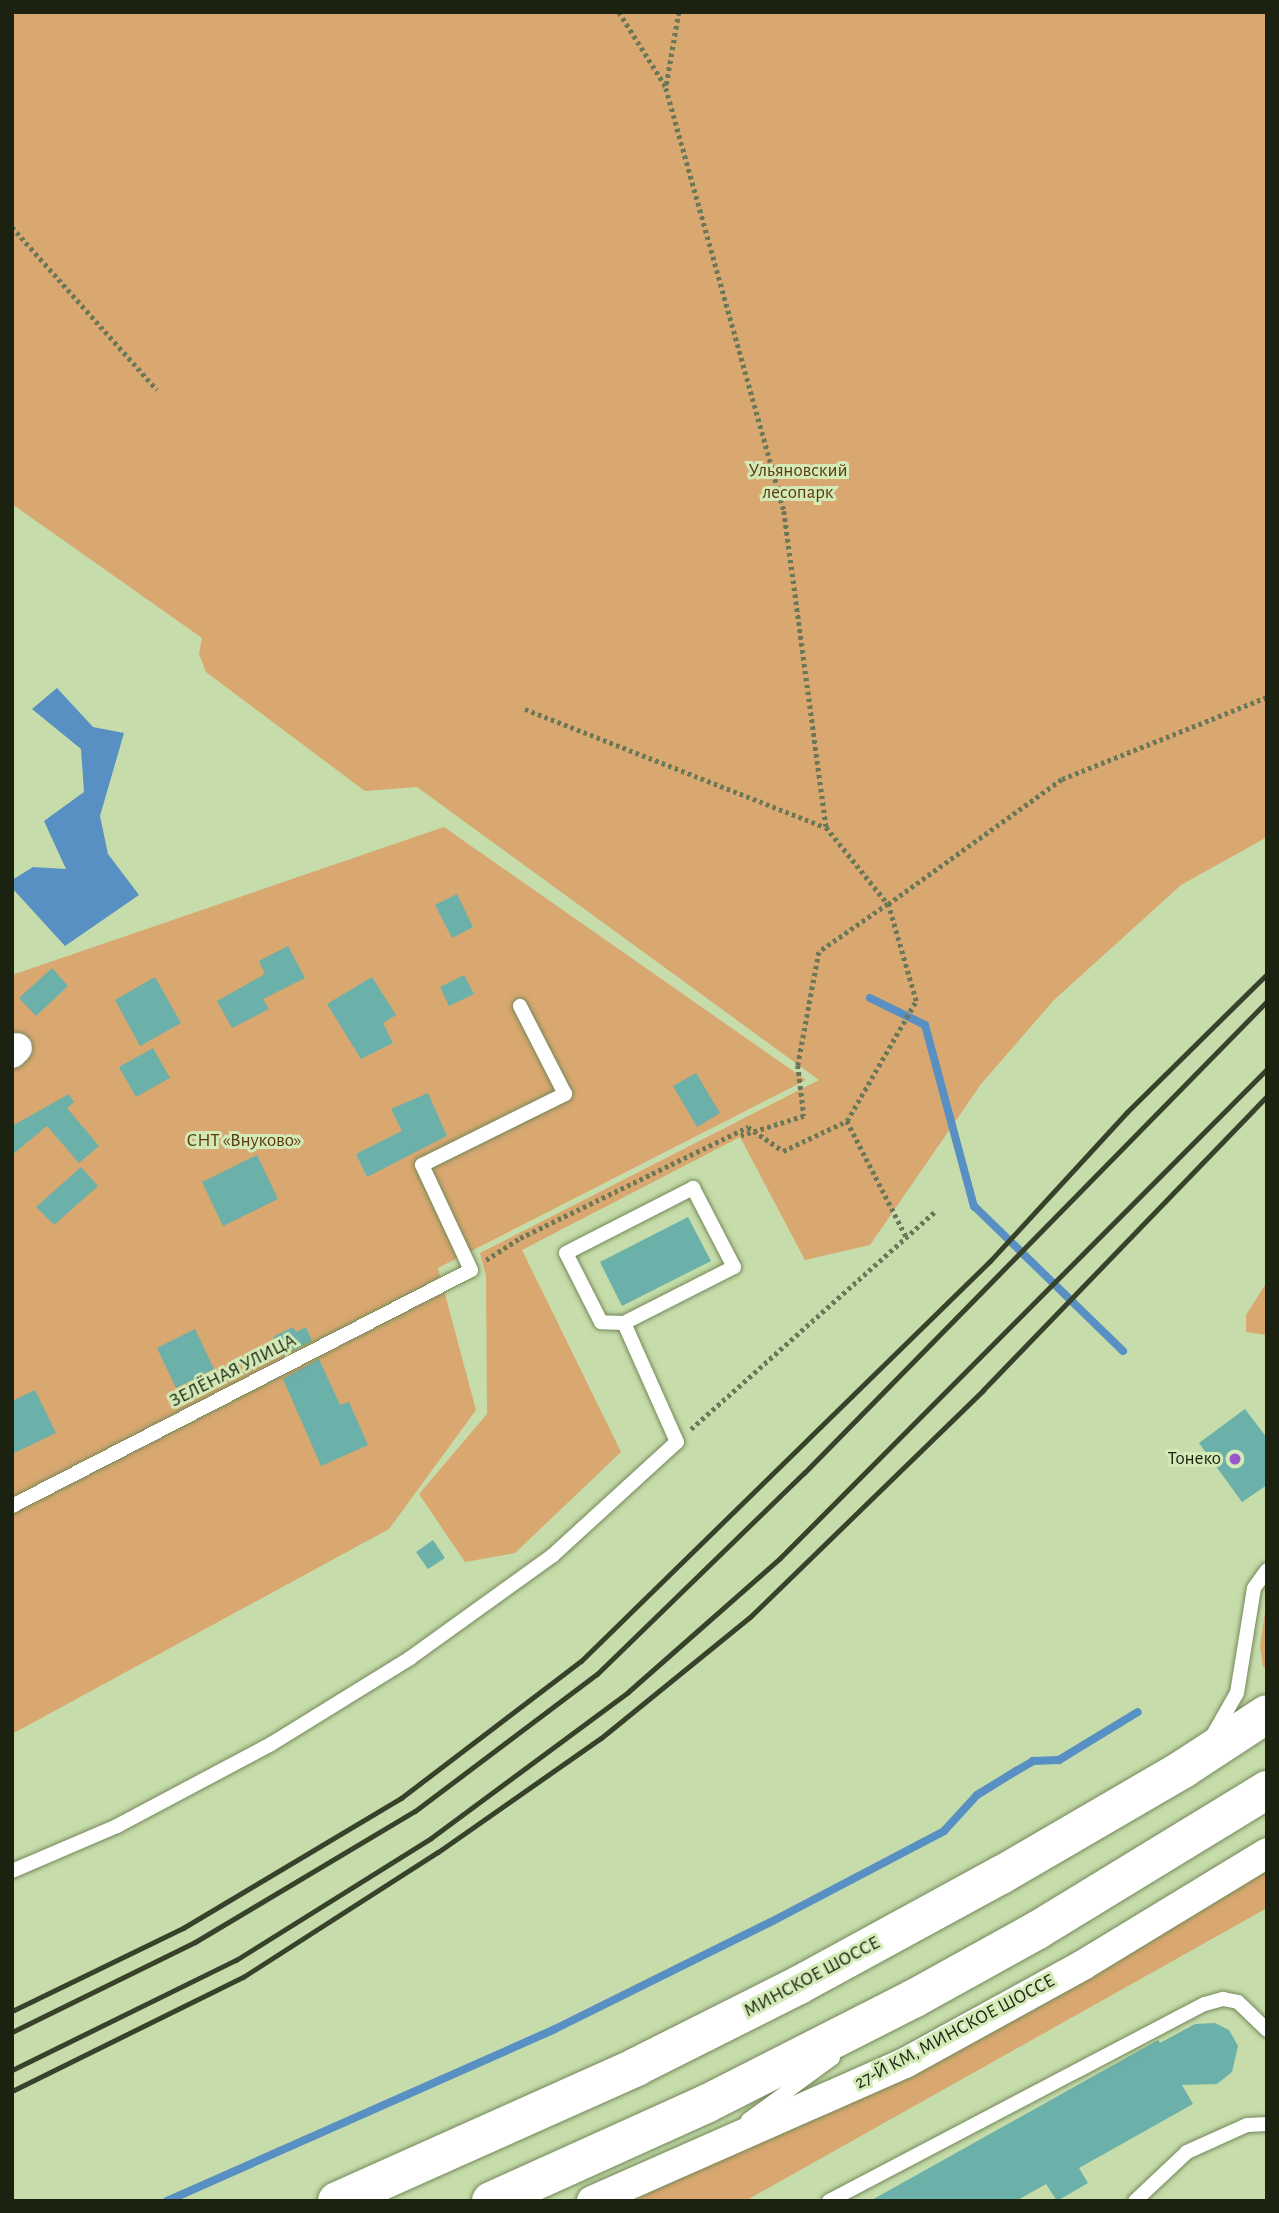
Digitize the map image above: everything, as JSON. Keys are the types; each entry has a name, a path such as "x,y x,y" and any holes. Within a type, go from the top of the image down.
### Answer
{"highway":[{"name":"МИНСКОЕ ШОССЕ","path":"337,2201 636,2067 788,1991 1183,1769 1267,1714"},
{"path":"491,2201 706,2104 915,1998 1036,1931 1267,1790"}],"street":[{"name":"27-Й КМ, МИНСКОЕ ШОССЕ","path":"592,2201 631,2191 694,2156 905,2063 1083,1965 1267,1853"}],"lane":[{"path":"471,1270 422,1165 565,1094 520,1006"},
{"path":"693,1188 734,1267 624,1323 601,1322 566,1253 693,1188"},
{"name":"ЗЕЛЁНАЯ УЛИЦА","path":"12,1506 471,1270"},
{"path":"12,1871 117,1826 271,1744 410,1658 552,1556 677,1442 624,1323"},
{"path":"1183,1769 1219,1728 1237,1693 1254,1588 1267,1570"},
{"path":"694,2156 915,1998"},
{"path":"829,2201 1205,2004 1223,1999 1238,2002 1267,2030"},
{"path":"1135,2201 1187,2152 1247,2125 1267,2124"}],"path":[{"path":"619,12 666,88 784,511 826,827"},
{"path":"666,88 679,12"},
{"path":"12,227 157,390"},
{"path":"741,1136 804,1116 798,1065 819,952 1062,779 1267,697"},
{"path":"471,1270 520,1238 748,1127 783,1152 847,1121 916,1001 888,904 826,827 525,709"},
{"path":"847,1121 907,1238"},
{"path":"677,1442 936,1211"}],"green space":[{"name":"Ульяновский лесопарк","path":"12,12 1267,12 1267,837 1181,885 1054,1000 981,1084 870,1245 805,1260 740,1137 522,1250 621,1452 515,1553 465,1562 419,1494 487,1414 486,1276 480,1253 819,1080 417,787 365,791 206,672 199,654 202,638 12,504"},
{"name":"СНТ «Внуково»","path":"444,827 806,1080 438,1268 476,1410 389,1529 12,1734 12,975"},
{"path":"1267,1282 1267,1335 1246,1332 1246,1315"},
{"path":"1267,1599 1267,1668 1263,1667 1260,1646"},
{"path":"1267,1871 1267,1908 745,2201 636,2201 653,2189 965,2047"}],"water":[{"path":"57,688 93,727 124,733 100,816 108,854 139,895 65,946 12,888 12,880 33,867 66,869 44,821 84,792 81,749 32,709"}],"building":[{"path":"457,894 473,927 452,938 435,905"},
{"path":"288,946 305,978 263,999 269,1009 232,1028 217,1001 265,974 259,961"},
{"path":"52,968 68,986 36,1016 19,998"},
{"path":"464,975 474,994 449,1006 440,987"},
{"path":"155,977 181,1023 140,1046 115,1000"},
{"path":"372,977 396,1015 383,1023 393,1043 361,1059 327,1004"},
{"path":"153,1048 170,1078 136,1097 119,1067"},
{"path":"696,1073 720,1113 697,1127 673,1086"},
{"path":"428,1093 447,1136 367,1177 356,1154 402,1131 391,1109"},
{"path":"69,1094 74,1102 67,1108 99,1146 79,1163 47,1126 12,1155 12,1126"},
{"path":"257,1155 278,1199 223,1226 202,1182"},
{"path":"81,1167 98,1186 54,1225 36,1207"},
{"path":"688,1217 711,1261 622,1306 600,1262"},
{"path":"293,1327 296,1332 306,1327 312,1341 282,1356 273,1337"},
{"path":"195,1329 214,1369 176,1388 157,1348"},
{"path":"319,1359 340,1405 349,1402 368,1445 321,1466 283,1379"},
{"path":"35,1390 56,1433 12,1454 12,1401"},
{"path":"1245,1409 1267,1438 1267,1485 1242,1502 1199,1443"},
{"path":"433,1540 445,1558 428,1569 416,1552"},
{"path":"1215,2023 1229,2030 1238,2046 1232,2072 1217,2084 1182,2085 1193,2104 1079,2168 1088,2183 1057,2201 1046,2184 1016,2201 870,2201 1158,2040 1160,2043 1195,2024"}],"waterway":[{"path":"870,998 925,1025 974,1206 1123,1351"},
{"path":"167,2201 555,2029 769,1923 944,1831 977,1795 1033,1761 1059,1760 1138,1712"}],"railway":[{"path":"12,2011 183,1928 401,1798 581,1661 990,1261 1127,1112 1267,974"},
{"path":"12,2032 195,1942 415,1811 597,1674 804,1473 1267,1001"},
{"path":"12,2070 236,1960 431,1838 628,1692 780,1558 1267,1069"},
{"path":"12,2091 243,1977 438,1852 601,1738 751,1616 983,1390 1267,1096"}],"place":[{"name":"Тонеко","path":"1235,1459"}]}
